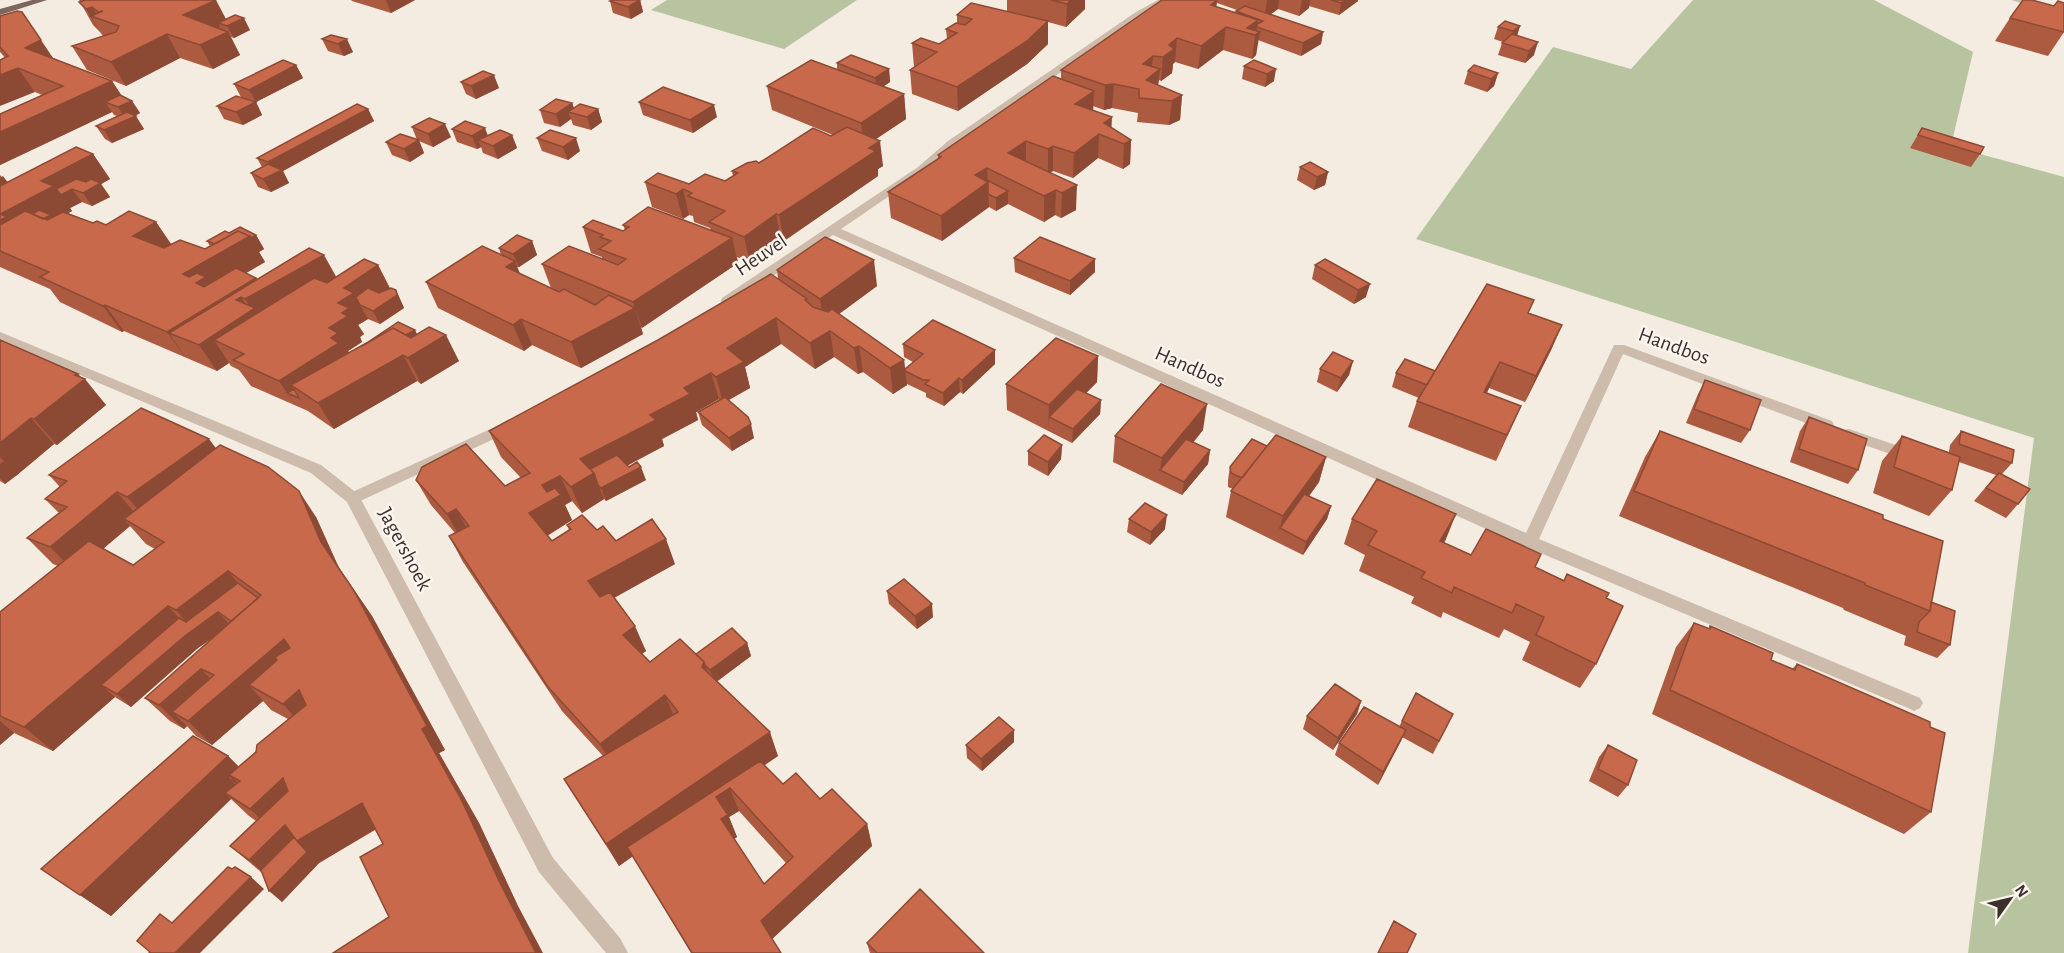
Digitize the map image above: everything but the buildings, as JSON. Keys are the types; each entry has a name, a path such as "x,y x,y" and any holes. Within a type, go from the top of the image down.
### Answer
{"main road":[{"path":"0,12 42,0"}],"street":[{"name":"Heuvel","path":"719,306 922,169 962,136 1139,14 1166,0"},
{"path":"2016,0 2043,4 2064,13"},
{"name":"Handbos","path":"833,230 1530,542 1914,703"},
{"name":"Jagershoek","path":"0,336 316,469 353,498 546,865 614,945 618,953"},
{"name":"Handbos","path":"1530,542 1619,348 1927,462"},
{"path":"353,498 525,419"}],"green space":[{"path":"667,0 857,0 784,49 651,10"},
{"path":"1693,0 1874,0 1973,52 1951,146 2064,177 2064,953 1968,953 2034,438 1416,239 1553,47 1631,69"}]}
